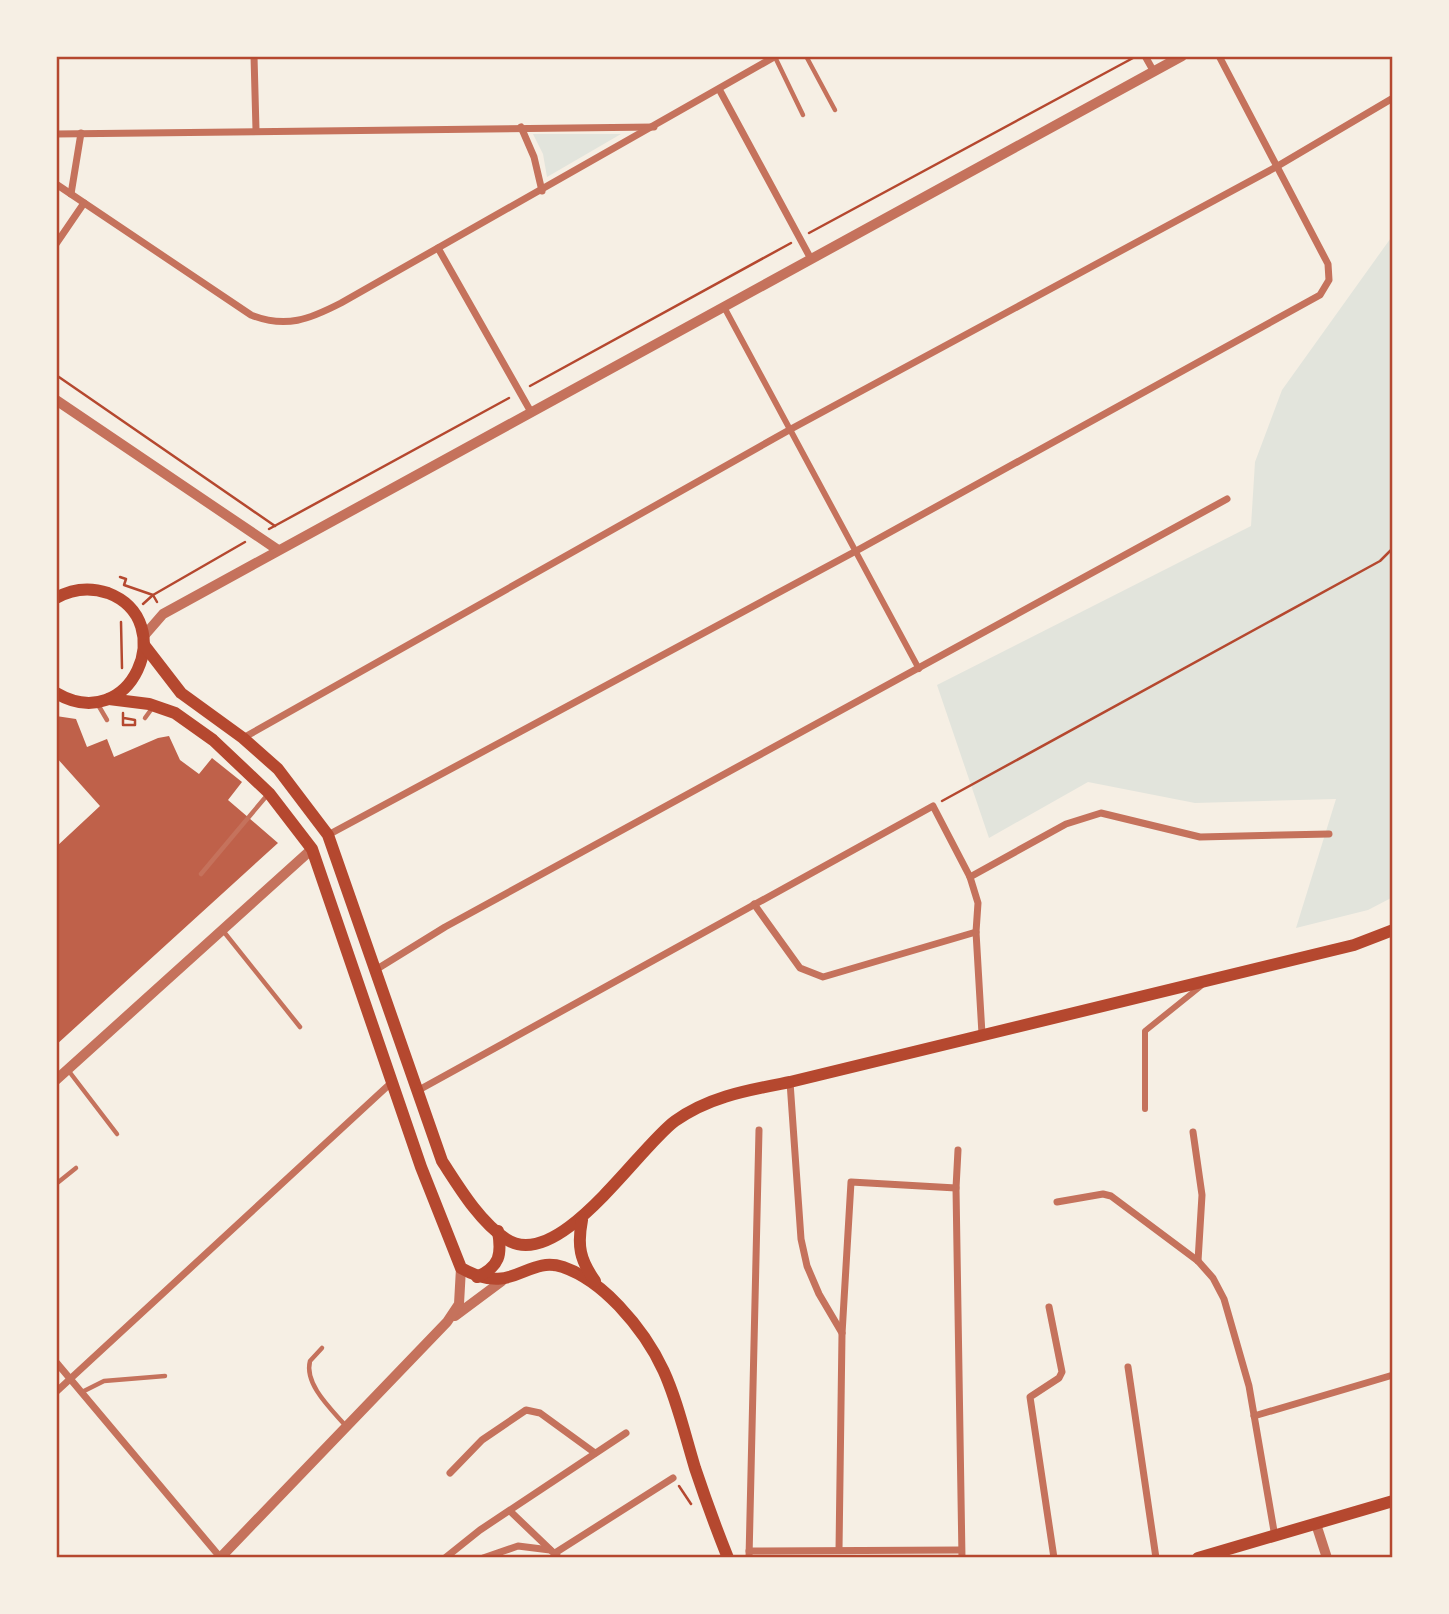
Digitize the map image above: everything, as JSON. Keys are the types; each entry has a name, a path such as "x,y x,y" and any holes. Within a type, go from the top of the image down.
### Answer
{"main road":[{"path":"56,598 71,591 99,590 124,602 144,641 181,693 243,738 292,785 328,835 442,1161 474,1207 506,1240 532,1245 545,1241 582,1220 609,1187 673,1122 701,1105 733,1093 790,1082 1354,945 1393,930"},
{"path":"103,701 124,690 135,678 142,662 144,641"},
{"path":"56,694 67,700 155,705 175,713 213,740 269,793 312,849 433,1199 461,1268 477,1277 502,1281 534,1269 561,1266 596,1283"},
{"path":"582,1220 578,1242 583,1264 596,1283 645,1334 674,1390 708,1507 728,1558"},
{"path":"477,1277 492,1270 499,1260 498,1231"},
{"path":"1198,1558 1393,1500"}],"street":[{"path":"254,56 256,130"},
{"path":"56,184 242,310 279,323 310,319 656,127 776,56"},
{"path":"1145,56 1154,72"},
{"path":"144,641 163,614 1182,56"},
{"path":"328,835 856,551 1320,295 1329,280 1328,264 1219,56"},
{"path":"719,89 811,259"},
{"path":"243,738 791,429 1276,167 1393,98"},
{"path":"521,127 534,156 542,191"},
{"path":"56,134 656,127"},
{"path":"71,194 81,133"},
{"path":"56,244 84,202"},
{"path":"439,248 531,412"},
{"path":"724,307 919,668"},
{"path":"56,400 278,550"},
{"path":"377,969 445,927 1227,499"},
{"path":"130,615 163,614"},
{"path":"417,1092 933,806 970,877 978,903 976,932 982,1034"},
{"path":"970,877 1066,824 1101,813 1200,837 1329,834"},
{"path":"56,1080 224,932 312,849"},
{"path":"754,904 800,968 823,976 976,932"},
{"path":"1145,1110 1145,1031 1210,978"},
{"path":"56,1392 392,1082"},
{"path":"790,1082 801,1239 807,1266 819,1294 842,1334"},
{"path":"759,1130 749,1554 839,1550 961,1554 956,1188 958,1150"},
{"path":"1193,1132 1202,1195 1198,1261"},
{"path":"839,1550 842,1334 851,1182 956,1188"},
{"path":"1057,1202 1103,1194 1111,1196 1198,1261 1213,1278 1224,1299 1249,1386 1275,1537"},
{"path":"56,1362 220,1558 447,1322 460,1304 461,1268"},
{"path":"447,1322 502,1281"},
{"path":"1049,1307 1062,1372 1059,1378 1030,1397 1054,1558"},
{"path":"1128,1367 1156,1558"},
{"path":"1254,1416 1393,1375"},
{"path":"450,1473 482,1440 526,1410 540,1413 595,1453"},
{"path":"445,1558 480,1530 626,1433"},
{"path":"483,1558 518,1546 554,1554 674,1478"},
{"path":"511,1511 554,1554"},
{"path":"1316,1524 1327,1558"}],"lane":[{"path":"776,56 803,115"},
{"path":"806,56 835,110"},
{"path":"103,701 107,720"},
{"path":"145,718 155,705"},
{"path":"201,874 269,793"},
{"path":"224,932 300,1027"},
{"path":"68,1070 117,1134"},
{"path":"56,1184 76,1168"},
{"path":"322,1348 310,1361 311,1375 317,1389 346,1425"},
{"path":"82,1392 104,1381 165,1376"}],"path":[{"path":"122,671 130,615 153,595 799,238 1136,56"},
{"path":"56,375 275,526"},
{"path":"933,806 1380,561 1393,548"},
{"path":"120,590 120,577 126,579 124,586 153,595 163,614"},
{"path":"123,712 123,725 135,725 135,720 124,718"}],"shaded area":[{"path":"533,134 621,134 547,177 543,154"},
{"path":"1393,235 1393,897 1368,910 1296,928 1336,799 1195,803 1088,782 989,838 937,685 1251,526 1255,462 1282,390"}],"building":[{"path":"56,716 76,719 87,747 107,739 114,757 169,736 180,760 199,774 212,758 242,782 228,800 278,843 56,1045 56,847 100,806 56,757"}]}
